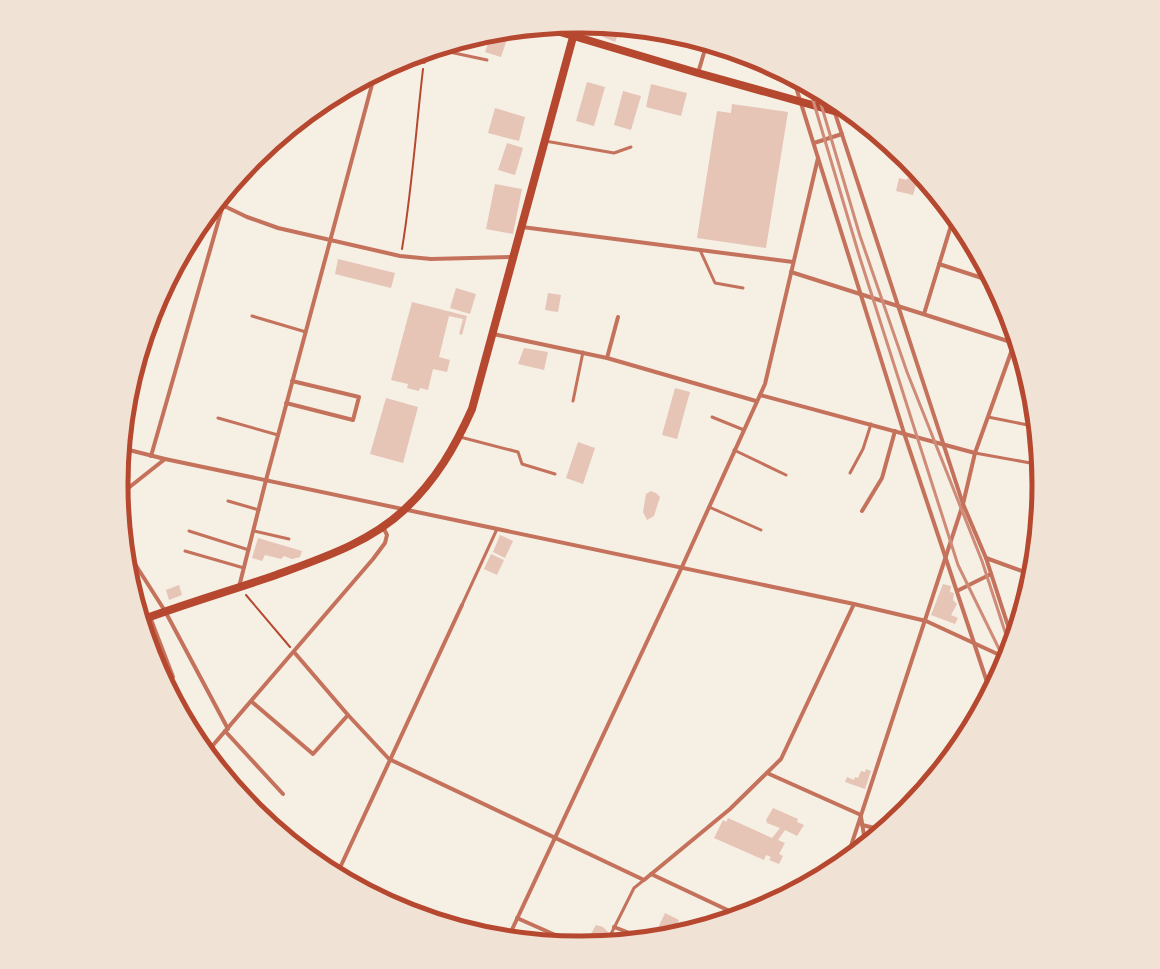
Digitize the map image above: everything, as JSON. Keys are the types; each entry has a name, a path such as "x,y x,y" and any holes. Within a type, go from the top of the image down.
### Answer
{"main road":[{"path":"149,617 347,548 383,527 405,509 439,470 460,437 472,409 574,33"},
{"path":"563,34 834,111"}],"street":[{"path":"698,73 705,50"},
{"path":"239,587 286,403 372,84"},
{"path":"796,88 862,294 904,433 945,560 986,681"},
{"path":"834,111 963,504 986,558 1009,628"},
{"path":"814,143 842,134"},
{"path":"512,930 681,569 744,430 756,400 765,384 818,158"},
{"path":"225,207 272,226 400,256 431,259 514,257"},
{"path":"151,456 218,216"},
{"path":"522,227 793,262"},
{"path":"924,314 950,227"},
{"path":"939,264 981,278"},
{"path":"791,272 1009,342"},
{"path":"608,358 618,317"},
{"path":"493,334 608,358 756,400"},
{"path":"851,846 926,621 963,504 975,453 1011,351"},
{"path":"286,403 353,420 359,398 292,381"},
{"path":"760,395 904,433 944,446 975,453"},
{"path":"862,511 882,478 895,431"},
{"path":"129,450 165,460 497,528 681,569 854,604 926,621 998,654"},
{"path":"128,488 165,460"},
{"path":"213,746 252,702 381,548 387,535 383,527"},
{"path":"986,558 1023,572"},
{"path":"136,565 165,612 226,730 283,794"},
{"path":"957,592 991,574"},
{"path":"294,652 389,760 644,880 730,809 781,759 854,604"},
{"path":"340,867 462,605"},
{"path":"152,628 173,677"},
{"path":"252,702 313,754 348,715"},
{"path":"767,773 861,815"},
{"path":"861,815 864,836"},
{"path":"862,825 874,828"},
{"path":"651,874 729,911"},
{"path":"517,918 556,935"},
{"path":"614,927 630,933"}],"lane":[{"path":"450,52 487,60"},
{"path":"545,140 614,153 631,147"},
{"path":"700,250 715,283 743,288"},
{"path":"252,316 306,332"},
{"path":"574,401 583,352"},
{"path":"712,417 744,430"},
{"path":"988,417 1028,425"},
{"path":"218,418 278,435"},
{"path":"850,473 863,449 870,424"},
{"path":"460,437 518,452 522,464 555,474"},
{"path":"734,450 786,475"},
{"path":"975,453 1031,463"},
{"path":"228,501 259,510"},
{"path":"709,507 760,530"},
{"path":"462,605 497,528"},
{"path":"254,531 290,539"},
{"path":"189,532 249,550"},
{"path":"185,551 244,568"},
{"path":"610,935 634,888 644,880"}],"path":[{"path":"400,256 410,198 414,147 424,62"},
{"path":"239,587 294,652"}],"building":[{"path":"596,34 610,34 618,35 615,42"},
{"path":"507,39 501,57 485,52 488,43"},
{"path":"755,68 773,77 754,70"},
{"path":"587,82 605,87 594,126 576,121"},
{"path":"651,84 687,93 681,116 646,107"},
{"path":"623,91 641,96 631,130 614,125"},
{"path":"732,104 788,112 766,248 697,238 717,111 731,113"},
{"path":"495,108 525,117 519,141 488,133"},
{"path":"507,143 523,148 515,175 498,170"},
{"path":"899,178 907,180 907,178 912,179 916,184 913,195 896,191"},
{"path":"495,184 522,189 513,234 486,229"},
{"path":"338,259 395,273 391,288 335,274"},
{"path":"456,288 476,294 470,314 450,308"},
{"path":"548,293 561,295 558,312 545,310"},
{"path":"412,302 467,316 462,335 459,334 463,319 449,316 439,357 450,360 447,372 433,369 428,390 420,388 419,391 407,388 408,384 391,380"},
{"path":"524,348 548,352 544,370 518,364"},
{"path":"675,388 690,392 677,439 662,435"},
{"path":"386,398 418,407 403,463 370,454"},
{"path":"578,442 595,448 583,484 566,478"},
{"path":"651,491 660,497 654,516 647,520 643,512 646,494"},
{"path":"500,535 513,541 505,558 493,552"},
{"path":"258,538 302,551 300,557 292,559 284,556 281,559 265,555 262,561 252,558"},
{"path":"491,554 504,560 497,575 484,569"},
{"path":"943,584 951,586 950,592 954,593 953,600 957,604 951,615 958,618 955,624 931,615"},
{"path":"179,585 182,595 169,600 166,590"},
{"path":"866,769 871,771 865,789 845,782 847,777 854,780 855,777 858,778 861,771 865,772"},
{"path":"773,808 798,819 797,822 804,825 797,836 785,830 778,840 785,843 779,854 783,856 779,864 769,860 771,857 766,855 764,860 714,838 723,820 726,822 728,818 772,838 780,828 767,823 766,820"},
{"path":"665,913 679,920 676,925 658,929"},
{"path":"596,925 603,927 608,932 606,935 590,936"}],"railway":[{"path":"812,97 859,255 958,565 1000,650"},
{"path":"820,102 860,236 907,372 982,561 1006,635"}]}
